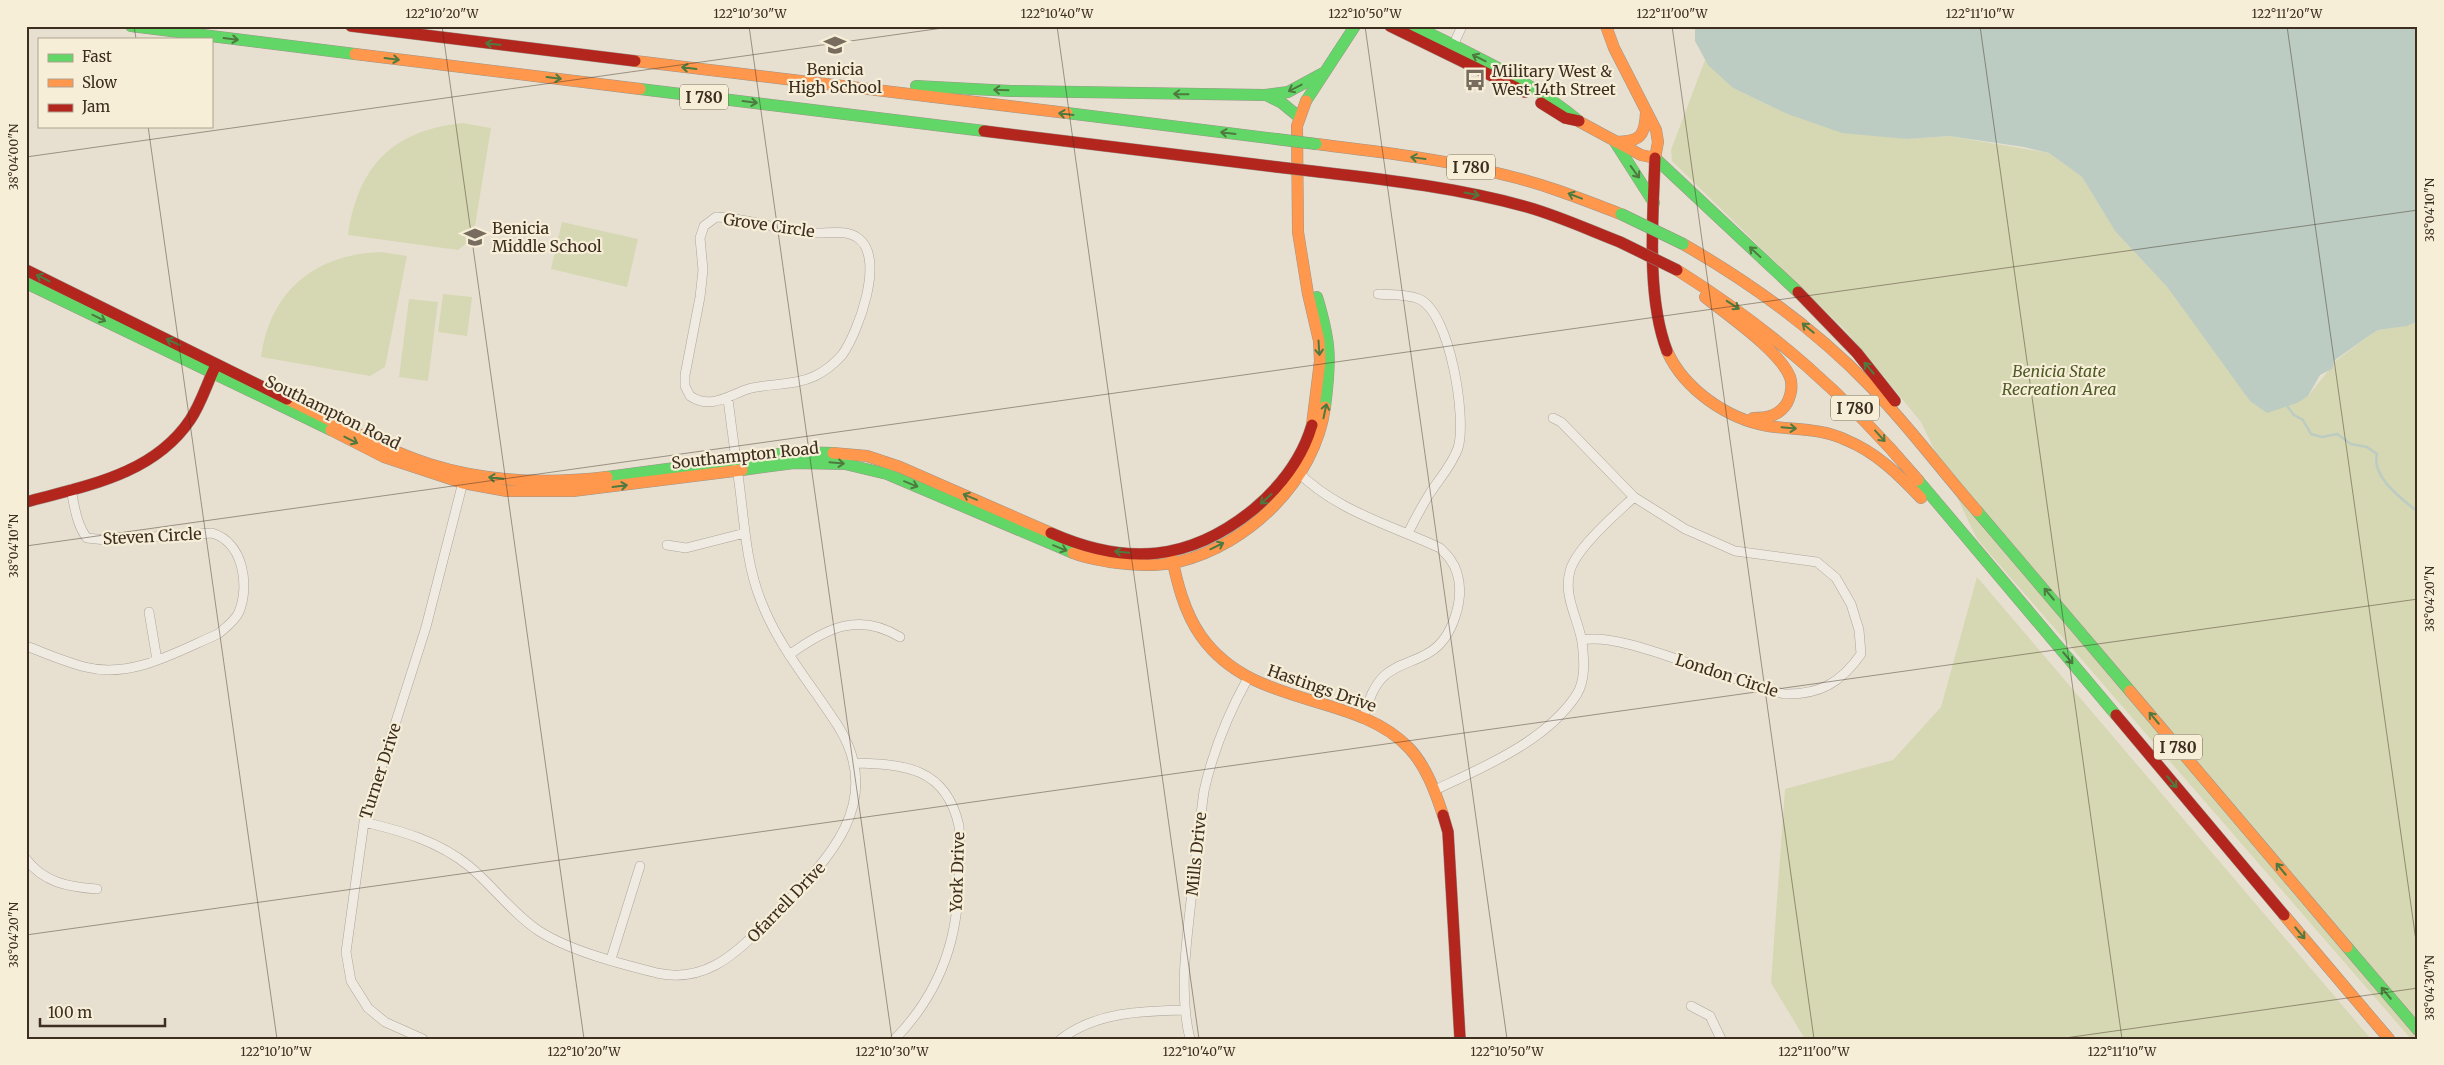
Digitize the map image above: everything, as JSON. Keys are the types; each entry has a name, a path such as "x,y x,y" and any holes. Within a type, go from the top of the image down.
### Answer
{"main road":[{"name":"I 780","path":"131,26 1408,183 1488,197 1537,211 1620,242 1677,270 1754,320 1823,376 1884,440 2389,1039"},
{"name":"I 780","path":"352,26 1443,161 1495,172 1556,189 1621,214 1683,244 1750,284 1782,307 1828,345 1871,387 2418,1030"},
{"name":"Southampton Road","path":"26,270 215,367 388,448 464,478 549,482 737,465 808,462 845,464 865,467 927,490 1077,555 1099,561 1126,564 1172,558 1218,546 1239,534 1279,501 1297,471 1310,459 1321,430 1327,405 1330,361 1329,340 1298,232 1299,183 1296,154 1299,117 1323,73 1355,26"},
{"path":"1390,26 1451,50"},
{"path":"1415,26 1451,50 1518,88 1565,118 1579,121 1641,155 1655,158 1802,296 1857,353 1911,421 1938,464"},
{"path":"1606,26 1614,48 1645,107 1658,139 1655,158 1653,291 1657,324 1667,352 1691,384 1704,396 1742,418 1770,426 1814,430 1836,435 1860,445 1882,460 1904,481 1982,567 2002,580"},
{"path":"789,80 856,81 1011,91 1265,95 1288,92 1323,73"},
{"path":"1265,95 1282,103 1299,117"},
{"path":"1615,142 1635,141 1639,138 1646,127 1645,107"},
{"path":"1615,142 1620,155 1640,180 1654,203"},
{"path":"1677,270 1764,347 1789,374 1792,386 1790,398 1785,408 1766,418 1742,418"},
{"name":"Southampton Road","path":"26,283 198,367 215,367"},
{"path":"26,502 121,474 143,465 159,454 190,420 215,367"},
{"name":"Hastings Drive","path":"1172,558 1187,611 1207,644 1225,661 1248,678 1294,696 1363,718 1404,742 1423,763 1437,789 1448,832 1460,1039"}],"street":[{"path":"1451,50 1462,26"},
{"name":"Grove Circle","path":"716,217 799,232 840,232 857,238 863,243 868,254 869,282 853,335 841,356 815,376 752,388 728,399 697,400 690,396 685,386 700,297 703,270 700,238 704,226 716,217"},
{"path":"1378,294 1420,299 1430,309 1443,330 1462,411 1461,432 1455,456 1419,510 1408,533"},
{"path":"728,399 737,465"},
{"name":"London Circle","path":"1553,418 1561,422 1634,497 1684,529 1735,551 1817,562 1836,578 1851,604 1859,630 1862,654 1853,666 1825,688 1806,695 1784,694 1654,652 1591,638 1582,640"},
{"name":"Ofarrell Drive","path":"364,822 400,830 436,844 470,867 511,909 542,932 577,950 655,973 680,975 704,971 737,952 822,865 836,846 848,824 854,805 856,783 853,763 844,737 774,632 760,599 751,569 737,465"},
{"path":"1297,471 1308,482 1353,511 1440,548 1454,565 1459,583 1455,616 1439,645 1431,652 1395,668 1382,678 1372,694 1363,718"},
{"name":"Turner Drive","path":"422,1039 385,1022 368,1008 355,991 347,967 347,935 364,822 426,627 464,478"},
{"name":"Steven Circle","path":"26,646 85,667 102,670 129,670 158,660 218,634 229,625 238,612 243,593 239,555 219,535 212,533 106,540 87,538 83,534 71,489"},
{"path":"1437,789 1486,766 1520,747 1556,717 1578,693 1584,672 1582,640 1570,596 1570,572 1576,559 1599,531 1634,497"},
{"path":"667,545 686,548 745,533"},
{"path":"149,612 158,660"},
{"path":"789,655 818,636 841,626 860,624 877,626 900,637"},
{"name":"Mills Drive","path":"1190,1039 1184,1010 1187,934 1204,791 1208,771 1230,710 1248,678"},
{"name":"York Drive","path":"853,763 901,765 919,770 932,778 949,800 956,813 959,826 960,850 957,910 946,962 932,992 915,1018 895,1039"},
{"path":"26,859 33,868 49,879 67,887 97,889"},
{"path":"611,959 640,866"},
{"path":"1691,1006 1703,1010 1710,1016 1721,1039"},
{"path":"1061,1039 1083,1025 1098,1019 1124,1014 1184,1010"}],"green space":[{"name":"Benicia State Recreation Area","path":"1705,60 1733,88 1785,113 1907,139 1949,136 2049,153 2082,177 2115,231 2168,288 2308,396 2337,360 2370,335 2378,330 2406,326 2418,321 2418,1039 2411,1039 1977,539 1921,422 1846,331 1672,161 1671,150"},
{"path":"463,123 491,128 473,238 458,250 348,235 360,189 370,171 383,156 398,143 417,134 438,127"},
{"path":"562,222 638,239 627,287 551,269"},
{"path":"381,252 407,256 385,367 370,376 261,357 266,334 274,313 286,295 300,280 316,269 336,260 357,254"},
{"path":"443,294 472,297 467,336 438,332"},
{"path":"409,299 438,302 428,381 399,377"},
{"path":"1977,577 2371,1039 1805,1039 1771,983 1785,789 1893,760 1941,707"}],"shaded area":[{"path":"1695,26 2418,26 2418,321 2407,326 2378,330 2335,360 2332,369 2320,375 2308,396 2297,403 2267,413 2250,401 2168,288 2115,231 2082,177 2049,153 2024,147 1949,136 1907,139 1842,133 1785,113 1733,88 1708,65 1695,41"}],"waterway":[{"path":"2287,406 2294,415 2303,420 2311,434 2322,437 2337,434 2351,444 2367,447 2377,454 2376,463 2383,479 2396,494 2418,512"}],"traffic: fast":[{"path":"131,26 355,54"},
{"path":"1306,101 1355,26"},
{"path":"1415,26 1522,81 1580,122"},
{"path":"916,86 1011,91 1265,95 1288,92 1323,73"},
{"path":"640,89 984,131"},
{"path":"1266,95 1282,103 1299,117"},
{"path":"1067,113 1276,139"},
{"path":"1276,139 1316,144"},
{"path":"1615,142 1654,203"},
{"path":"1655,158 1798,292"},
{"path":"1621,214 1683,244"},
{"path":"26,283 331,430"},
{"path":"1317,297 1325,327 1329,364 1325,407"},
{"path":"607,477 794,452 833,453"},
{"path":"742,470 794,463 845,464 887,474 1073,553"},
{"path":"1918,480 2116,715"},
{"path":"1977,511 2130,691"},
{"path":"2347,947 2418,1030"}],"traffic: slow":[{"path":"1580,122 1641,155 1655,158 1658,142 1656,130 1614,48 1606,26"},
{"path":"355,54 640,89"},
{"path":"635,61 1067,113"},
{"path":"1306,101 1297,126 1298,232 1308,294 1319,341 1320,361 1312,425"},
{"path":"1616,142 1636,139 1640,136 1644,127 1646,112"},
{"path":"1316,144 1413,157 1485,170 1551,188 1621,214"},
{"path":"1683,244 1758,291 1805,327 1849,365 1884,401 1977,511"},
{"path":"1677,270 1744,316 1806,365 1863,420 1918,480"},
{"path":"1705,297 1765,345 1776,356 1790,377 1790,394 1784,407 1772,415 1753,418"},
{"path":"1667,351 1684,378 1708,400 1723,409 1737,417 1768,426 1817,431 1846,440 1877,458 1896,473 1921,498"},
{"path":"287,399 357,434 411,458 451,470 473,475 517,480 540,481 607,477"},
{"path":"1073,553 1087,558 1110,562 1162,565 1178,562 1204,553 1230,541 1253,525 1274,506 1293,484 1308,460 1319,434 1325,407"},
{"path":"331,430 384,457 463,483 507,491 573,491 742,470"},
{"path":"833,453 867,456 900,467 1051,533"},
{"path":"1171,554 1179,586 1190,617 1201,636 1223,660 1248,677 1275,689 1361,717 1387,730 1415,755 1433,788 1443,815"},
{"path":"2130,691 2347,947"},
{"path":"2284,915 2389,1039"}],"traffic: jam":[{"path":"351,26 635,61"},
{"path":"1390,26 1525,92"},
{"path":"1541,103 1565,118 1579,121"},
{"path":"984,131 1277,167"},
{"path":"1655,158 1652,230 1653,281 1660,329 1667,351"},
{"path":"1277,167 1320,172"},
{"path":"1320,172 1424,185 1501,200 1551,215 1620,242"},
{"path":"1620,242 1677,270"},
{"path":"26,270 287,399"},
{"path":"1798,292 1857,353 1895,401"},
{"path":"26,502 94,484 116,476 157,454 175,439 194,414 216,365"},
{"path":"1051,533 1079,544 1105,551 1131,554 1181,549 1205,540 1230,527 1254,509 1273,491 1282,481 1303,449 1312,425"},
{"path":"2116,715 2284,915"},
{"path":"1443,815 1448,832 1460,1039"}],"place":[{"name":"Benicia High School","path":"835,45"},
{"name":"Military West & West 14th Street","path":"1475,80"},
{"name":"Benicia Middle School","path":"475,237"}]}
